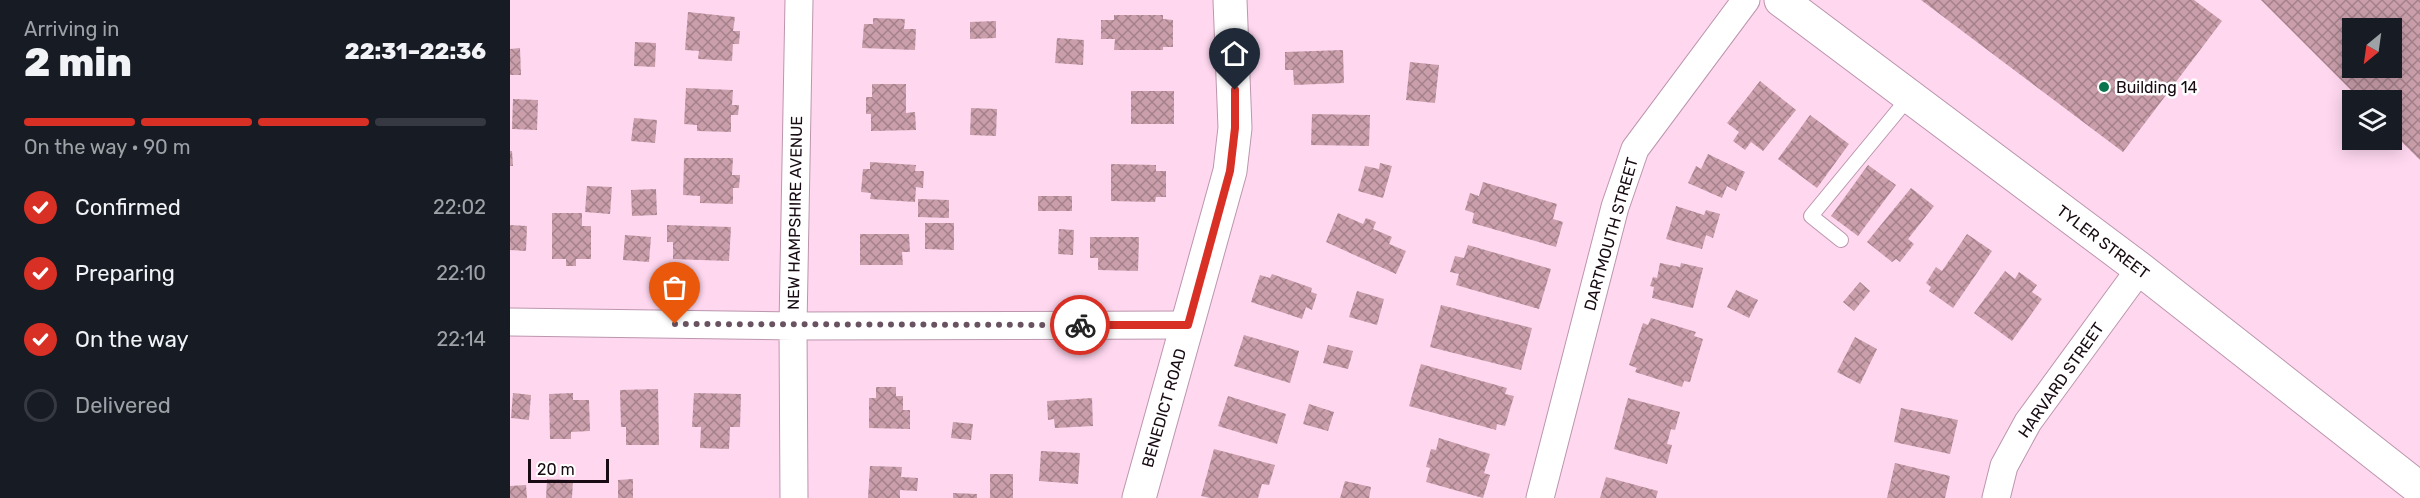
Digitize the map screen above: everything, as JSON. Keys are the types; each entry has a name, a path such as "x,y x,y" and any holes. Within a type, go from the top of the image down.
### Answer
{"street":[{"name":"NEW HAMPSHIRE AVENUE","path":"794,498 793,326 799,0"},
{"name":"BENEDICT ROAD","path":"1138,498 1230,171 1235,128 1230,0"},
{"name":"DARTMOUTH STREET","path":"1540,498 1615,207 1635,150 1746,0"},
{"name":"TYLER STREET","path":"1781,0 2140,269 2420,489"},
{"name":"HARVARD STREET","path":"1996,498 2004,466 2028,422 2140,269"},
{"path":"510,322 793,326 1188,325"}],"lane":[{"path":"1841,240 1811,216 1910,96"}],"building":[{"name":"Building 14","path":"1921,0 2194,0 2222,21 2123,152"},
{"path":"2261,0 2420,0 2420,160 2402,142 2402,90 2351,90"},
{"path":"688,12 735,17 733,31 740,31 739,44 733,44 732,61 698,59 699,51 685,50"},
{"path":"1114,15 1163,15 1163,19 1173,20 1173,47 1163,47 1163,50 1114,50 1115,39 1101,39 1101,20 1114,20"},
{"path":"873,18 905,19 904,29 916,29 915,50 862,48 864,24 873,24"},
{"path":"996,21 996,38 970,39 970,22"},
{"path":"1057,38 1084,40 1083,65 1055,63"},
{"path":"635,42 656,43 655,67 634,66"},
{"path":"520,48 521,75 510,75 510,49"},
{"path":"1343,50 1344,83 1294,85 1293,70 1285,70 1285,52"},
{"path":"1410,62 1439,65 1435,103 1406,100"},
{"path":"1760,81 1796,110 1763,151 1751,142 1745,150 1733,141 1739,132 1727,123"},
{"path":"872,84 906,84 906,113 915,112 916,130 871,131 871,114 866,114 866,97 872,97"},
{"path":"686,88 733,90 732,105 739,105 738,115 731,115 731,132 697,131 697,125 684,124"},
{"path":"1131,91 1174,91 1174,124 1131,124"},
{"path":"513,99 538,100 537,130 512,129"},
{"path":"971,108 997,109 996,136 970,135"},
{"path":"1312,114 1370,115 1369,146 1311,145"},
{"path":"1810,115 1849,144 1817,188 1778,159"},
{"path":"634,118 657,120 655,143 631,141"},
{"path":"510,151 512,151 513,166 510,166"},
{"path":"1708,154 1745,172 1736,191 1727,186 1722,198 1688,183 1696,166 1701,169"},
{"path":"684,158 733,158 732,175 740,175 739,188 733,188 733,204 700,203 700,196 683,195"},
{"path":"870,162 916,165 915,171 924,171 923,188 916,187 915,202 870,199 871,193 861,192 863,169 870,169"},
{"path":"1380,163 1392,166 1383,198 1358,191 1365,166 1379,169"},
{"path":"1111,164 1156,165 1156,171 1166,171 1166,197 1156,197 1155,202 1111,201"},
{"path":"1868,165 1896,185 1858,236 1831,216"},
{"path":"1483,182 1557,204 1553,219 1563,222 1556,247 1472,223 1474,213 1465,210 1470,193 1479,196"},
{"path":"587,186 612,187 610,214 585,212"},
{"path":"1911,188 1934,206 1908,239 1914,244 1900,262 1896,259 1892,262 1867,242"},
{"path":"656,189 657,215 632,216 631,190"},
{"path":"1038,196 1072,196 1072,211 1038,211"},
{"path":"918,199 949,200 949,218 918,217"},
{"path":"1676,206 1704,215 1706,210 1720,214 1713,238 1706,235 1702,249 1666,239"},
{"path":"552,213 582,213 582,226 591,226 591,259 576,259 576,266 566,266 566,259 552,259"},
{"path":"1338,213 1363,224 1366,218 1376,222 1373,229 1392,237 1389,244 1406,251 1396,274 1326,242"},
{"path":"925,223 954,223 954,250 925,249"},
{"path":"510,225 527,226 526,251 510,250"},
{"path":"667,225 731,227 729,261 673,259 673,242 667,242"},
{"path":"1059,229 1074,230 1073,255 1058,254"},
{"path":"860,234 909,234 910,252 902,252 903,265 860,265"},
{"path":"1967,234 1992,251 1953,308 1929,291 1931,287 1926,283 1936,267 1942,271"},
{"path":"625,235 651,237 649,262 623,260"},
{"path":"1090,237 1139,237 1138,271 1098,270 1098,258 1090,258"},
{"path":"1468,245 1551,269 1539,309 1456,285 1459,274 1450,272 1455,256 1464,258"},
{"path":"1660,263 1680,267 1681,263 1703,268 1693,308 1652,298 1654,287 1650,286 1653,277 1657,278"},
{"path":"2005,271 2015,279 2019,272 2037,285 2032,292 2042,299 2012,341 1974,313"},
{"path":"1272,274 1312,288 1311,292 1317,294 1312,310 1306,307 1302,319 1251,302 1260,275 1270,278"},
{"path":"1860,282 1870,291 1854,311 1843,302"},
{"path":"1736,290 1758,300 1749,318 1727,307"},
{"path":"1357,291 1384,299 1377,325 1349,317"},
{"path":"1441,305 1532,328 1521,370 1430,347"},
{"path":"1651,318 1696,332 1694,336 1703,339 1690,382 1684,381 1682,387 1635,372 1637,368 1629,365 1643,323 1648,325"},
{"path":"1244,335 1299,351 1290,383 1234,366"},
{"path":"1855,337 1877,349 1860,384 1837,372"},
{"path":"1328,345 1353,351 1348,369 1323,363"},
{"path":"1421,364 1507,388 1505,394 1514,396 1505,426 1497,424 1496,430 1409,406"},
{"path":"876,387 896,387 896,396 903,396 903,410 910,410 910,429 869,428 869,398 876,398"},
{"path":"658,389 659,445 626,445 626,427 621,427 620,390"},
{"path":"513,393 531,395 529,420 511,418"},
{"path":"573,393 573,400 589,400 590,431 571,432 571,439 550,439 549,394"},
{"path":"694,393 741,394 740,427 730,427 729,449 700,448 701,427 692,427"},
{"path":"1228,396 1286,414 1277,444 1218,426"},
{"path":"1092,398 1093,426 1055,428 1054,419 1048,420 1047,401"},
{"path":"1628,398 1680,412 1675,430 1671,429 1667,444 1672,445 1667,464 1614,449"},
{"path":"1309,404 1334,412 1328,431 1303,424"},
{"path":"1901,408 1958,420 1950,454 1894,442"},
{"path":"953,422 973,424 971,440 951,438"},
{"path":"1439,438 1490,454 1484,473 1490,475 1483,498 1426,482 1430,468 1426,467 1431,449 1436,450"},
{"path":"1214,449 1275,465 1269,485 1262,484 1258,498 1201,496"},
{"path":"1041,451 1080,453 1078,484 1039,481"},
{"path":"1895,463 1950,476 1945,498 1887,498"},
{"path":"870,466 902,467 901,477 918,478 917,491 900,490 900,498 868,498"},
{"path":"990,474 1013,474 1013,498 990,498"},
{"path":"1606,477 1658,491 1656,498 1600,498"},
{"path":"547,479 573,480 572,498 546,498"},
{"path":"633,479 633,498 618,498 618,480"},
{"path":"1345,481 1371,487 1369,498 1340,498"},
{"path":"526,485 527,498 510,498 510,486"},
{"path":"953,493 977,494 977,498 953,498"}],"way so far":[{"path":"675,324 1080,325"}],"place":[{"name":"Building 14","path":"2104,87"}],"route":[{"path":"1080,325 1188,325 1230,171 1235,128 1235,90"}]}
